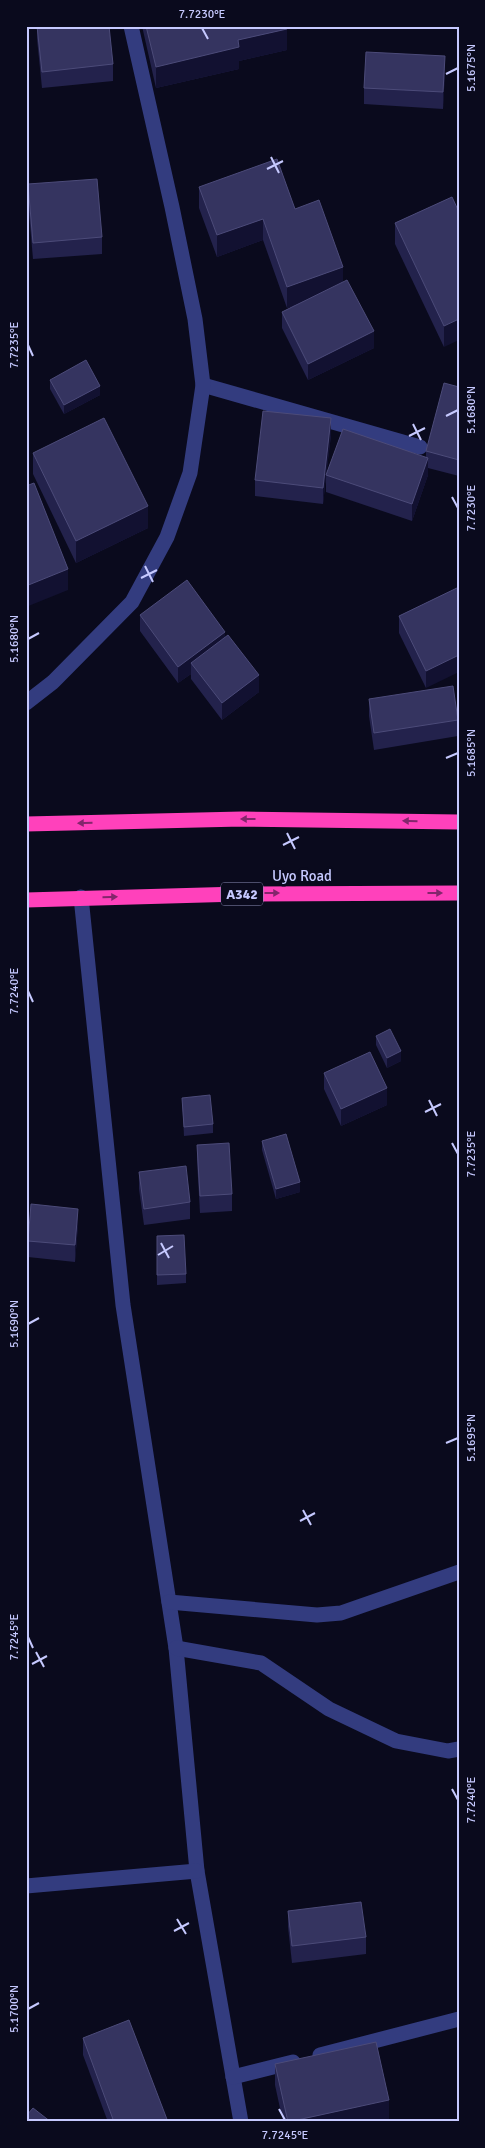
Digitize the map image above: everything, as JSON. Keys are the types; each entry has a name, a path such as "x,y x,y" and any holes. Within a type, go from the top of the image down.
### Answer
{"highway":[{"path":"29,821 242,819 459,822"},
{"name":"Uyo Road","path":"26,900 250,894 459,893"}],"street":[{"path":"26,703 53,682 132,602 167,537 190,473 203,385 195,319 131,26"},
{"path":"203,385 420,447"},
{"path":"81,898 123,1305 176,1648 197,1871 241,2122"},
{"path":"169,1602 317,1615 341,1613 459,1572"},
{"path":"176,1648 261,1663 329,1709 396,1741 448,1751 459,1750"},
{"path":"26,1886 197,1871"},
{"path":"233,2078 459,2019"}],"building":[{"path":"37,26 109,26 113,64 42,72"},
{"path":"146,26 286,26 287,29 238,40 239,47 156,67"},
{"path":"366,52 445,56 443,92 364,88"},
{"path":"277,159 295,209 319,200 343,267 287,287 263,219 217,235 199,187"},
{"path":"97,179 102,237 33,243 28,184"},
{"path":"452,197 459,212 459,319 444,326 395,223"},
{"path":"347,280 374,331 308,364 282,312"},
{"path":"86,360 100,386 64,405 50,380"},
{"path":"444,383 459,387 459,460 426,451"},
{"path":"263,411 331,418 323,488 255,480"},
{"path":"104,418 148,506 76,541 33,453"},
{"path":"343,429 428,458 412,504 326,475"},
{"path":"34,483 68,569 26,586 26,486"},
{"path":"187,580 225,632 178,667 140,615"},
{"path":"459,587 459,655 426,671 399,616"},
{"path":"228,635 259,675 222,703 191,663"},
{"path":"453,686 458,720 374,733 369,699"},
{"path":"390,1029 401,1051 387,1058 376,1036"},
{"path":"370,1052 387,1088 341,1109 324,1073"},
{"path":"210,1095 213,1124 184,1127 182,1098"},
{"path":"286,1134 300,1182 276,1189 262,1141"},
{"path":"229,1143 232,1194 200,1196 197,1145"},
{"path":"186,1166 190,1202 144,1209 139,1172"},
{"path":"31,1204 78,1209 75,1245 28,1241"},
{"path":"184,1235 186,1274 157,1275 157,1236"},
{"path":"361,1902 366,1937 292,1946 288,1911"},
{"path":"129,2020 168,2122 114,2122 83,2038"},
{"path":"376,2042 389,2100 288,2122 275,2064"},
{"path":"33,2108 51,2122 26,2122 26,2116"}]}
